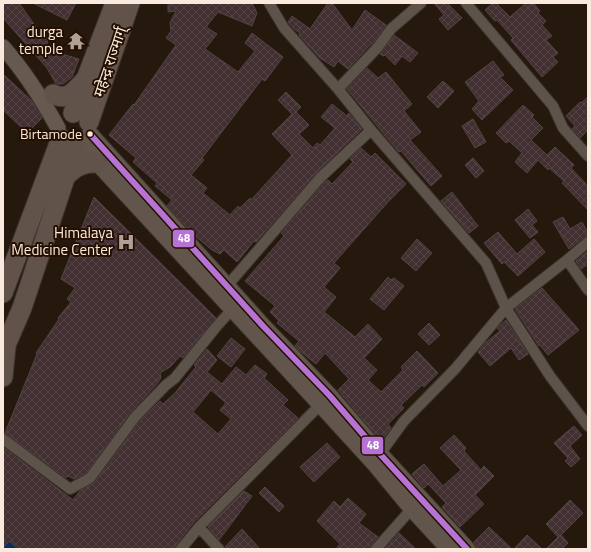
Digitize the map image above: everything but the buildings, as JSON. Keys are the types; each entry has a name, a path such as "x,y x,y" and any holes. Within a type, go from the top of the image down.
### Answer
{"highway":[{"name":"महेन्द्र राज्मार्ग्","path":"3,377 4,350 22,308 64,178 86,79 114,3"},
{"name":"महेन्द्र राज्मार्ग्","path":"3,293 130,3"},
{"path":"53,94 59,97 67,96 86,79"},
{"path":"64,178 72,170 85,163 97,163"}],"main road":[{"path":"75,130 97,163 236,305 325,400 380,454 449,549"},
{"path":"75,130 227,286 236,305"},
{"path":"325,400 374,463 416,504 467,549"}],"street":[{"path":"269,3 284,28 486,263 506,308 550,376 588,426"},
{"path":"338,89 378,47 391,29 421,3"},
{"path":"466,3 553,106 563,128 588,156"},
{"path":"3,47 19,66 42,100 75,130"},
{"path":"19,66 53,94 75,130"},
{"path":"227,286 320,178 371,130"},
{"path":"380,454 404,421 455,368 506,308 588,242"},
{"path":"567,260 588,290"},
{"path":"3,439 70,489 90,478 135,417 166,385 175,378 198,348 236,305"},
{"path":"181,549 199,527 325,400"},
{"path":"376,549 416,504"},
{"path":"199,527 219,549"}],"waterway":[{"path":"3,535 16,549"}],"transit line":[{"name":"48","path":"90,134 263,326 330,396 380,454 467,549"}],"place":[{"name":"durga temple","path":"76,41"},
{"name":"Birtamode","path":"90,134"},
{"name":"Himalaya Medicine Center","path":"126,242"}]}
